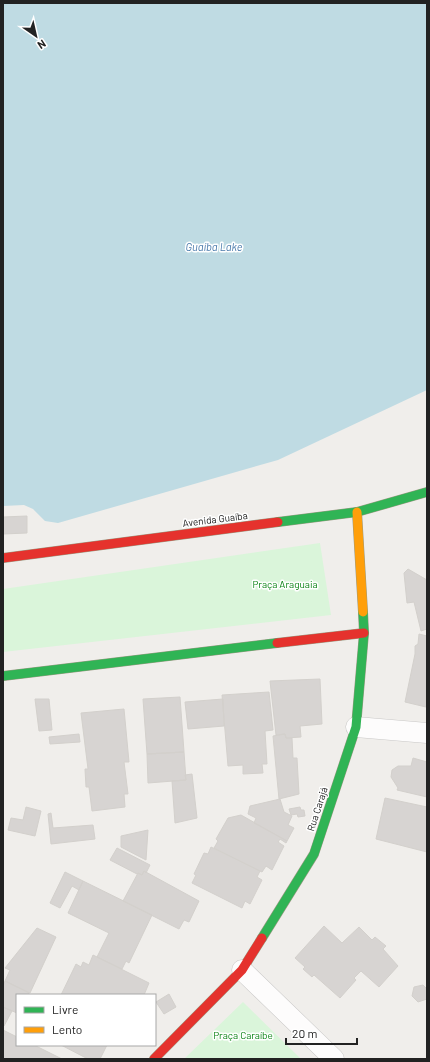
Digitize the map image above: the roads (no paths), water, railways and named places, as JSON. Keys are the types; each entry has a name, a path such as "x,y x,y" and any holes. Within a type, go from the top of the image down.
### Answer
{"street":[{"name":"Avenida Guaíba","path":"3,558 357,512 427,492"},
{"name":"Rua Carajá","path":"154,1059 242,970 314,854 356,727 364,633 357,512"},
{"path":"3,676 364,633"},
{"path":"356,727 427,733"},
{"path":"242,970 334,1059"}],"water":[{"name":"Guaíba Lake","path":"3,3 427,3 427,390 278,460 58,523 45,521 33,509 24,505 3,506"}],"park label":[{"name":"Praça Araguaia","path":"285,584"},
{"name":"Praça Caraíbe","path":"243,1035"}]}
